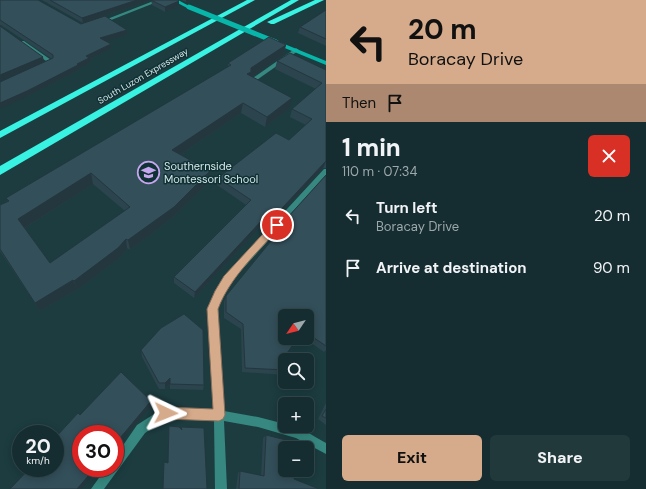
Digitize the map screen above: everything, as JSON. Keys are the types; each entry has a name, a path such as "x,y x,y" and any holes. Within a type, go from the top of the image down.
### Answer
{"highway":[{"name":"South Luzon Expressway","path":"0,135 252,0"},
{"name":"South Luzon Expressway","path":"0,171 296,0"},
{"path":"210,50 321,0"}],"street":[{"path":"90,26 160,0"},
{"path":"174,0 326,63"},
{"path":"19,40 51,62 45,64"},
{"path":"252,81 296,50"},
{"path":"221,489 219,415 212,309 218,294 228,279 326,171"},
{"path":"124,454 142,429 166,413 219,415 258,422 298,433 326,448"},
{"path":"97,489 106,477"}],"building":[{"path":"0,0 38,0 81,24 105,16 127,30 100,38 111,44 86,56 89,58 77,64 78,65 0,103 0,82 53,58 53,55 0,20"},
{"path":"50,0 137,0 82,18"},
{"path":"151,0 178,0 179,1 165,7"},
{"path":"326,10 326,39 300,27"},
{"path":"0,26 43,57 0,75"},
{"name":"Southernside Montessori School","path":"269,37 286,45 251,68 251,72 247,74 292,98 267,117 243,103 172,150 210,171 174,207 128,240 126,239 118,248 74,281 73,280 35,303 0,249 0,205 9,201 6,198 231,65 228,63","holes":["91,173 130,207 50,263 18,219"]},
{"path":"290,53 326,70 326,161 270,221 265,217 195,292 174,277 251,200 218,178 276,133 289,140 312,119 292,109 322,83 277,61"},
{"path":"326,175 326,346 314,338 314,309 278,309 278,345 293,345 287,353 278,353 278,370 245,368 243,324 226,312 226,296 280,230 278,228"},
{"path":"184,314 203,330 204,385 170,384 170,378 165,383 159,383 141,350 161,328"},
{"path":"121,372 151,401 124,433 124,425 72,425 72,477 87,477 77,489 10,489 21,477 64,477 64,428 78,413 80,415"},
{"path":"326,409 326,418 322,416"},
{"path":"169,426 179,427 182,430 181,427 204,428 207,489 163,489 164,462 168,463"},
{"path":"266,435 290,441 278,441 278,477 294,477 294,479 319,489 239,489 240,471 264,476"}],"place":[{"name":"Southernside Montessori School","path":"148,172"}],"route":[{"path":"166,413 219,415 212,309 218,294 228,279 277,225"}]}
